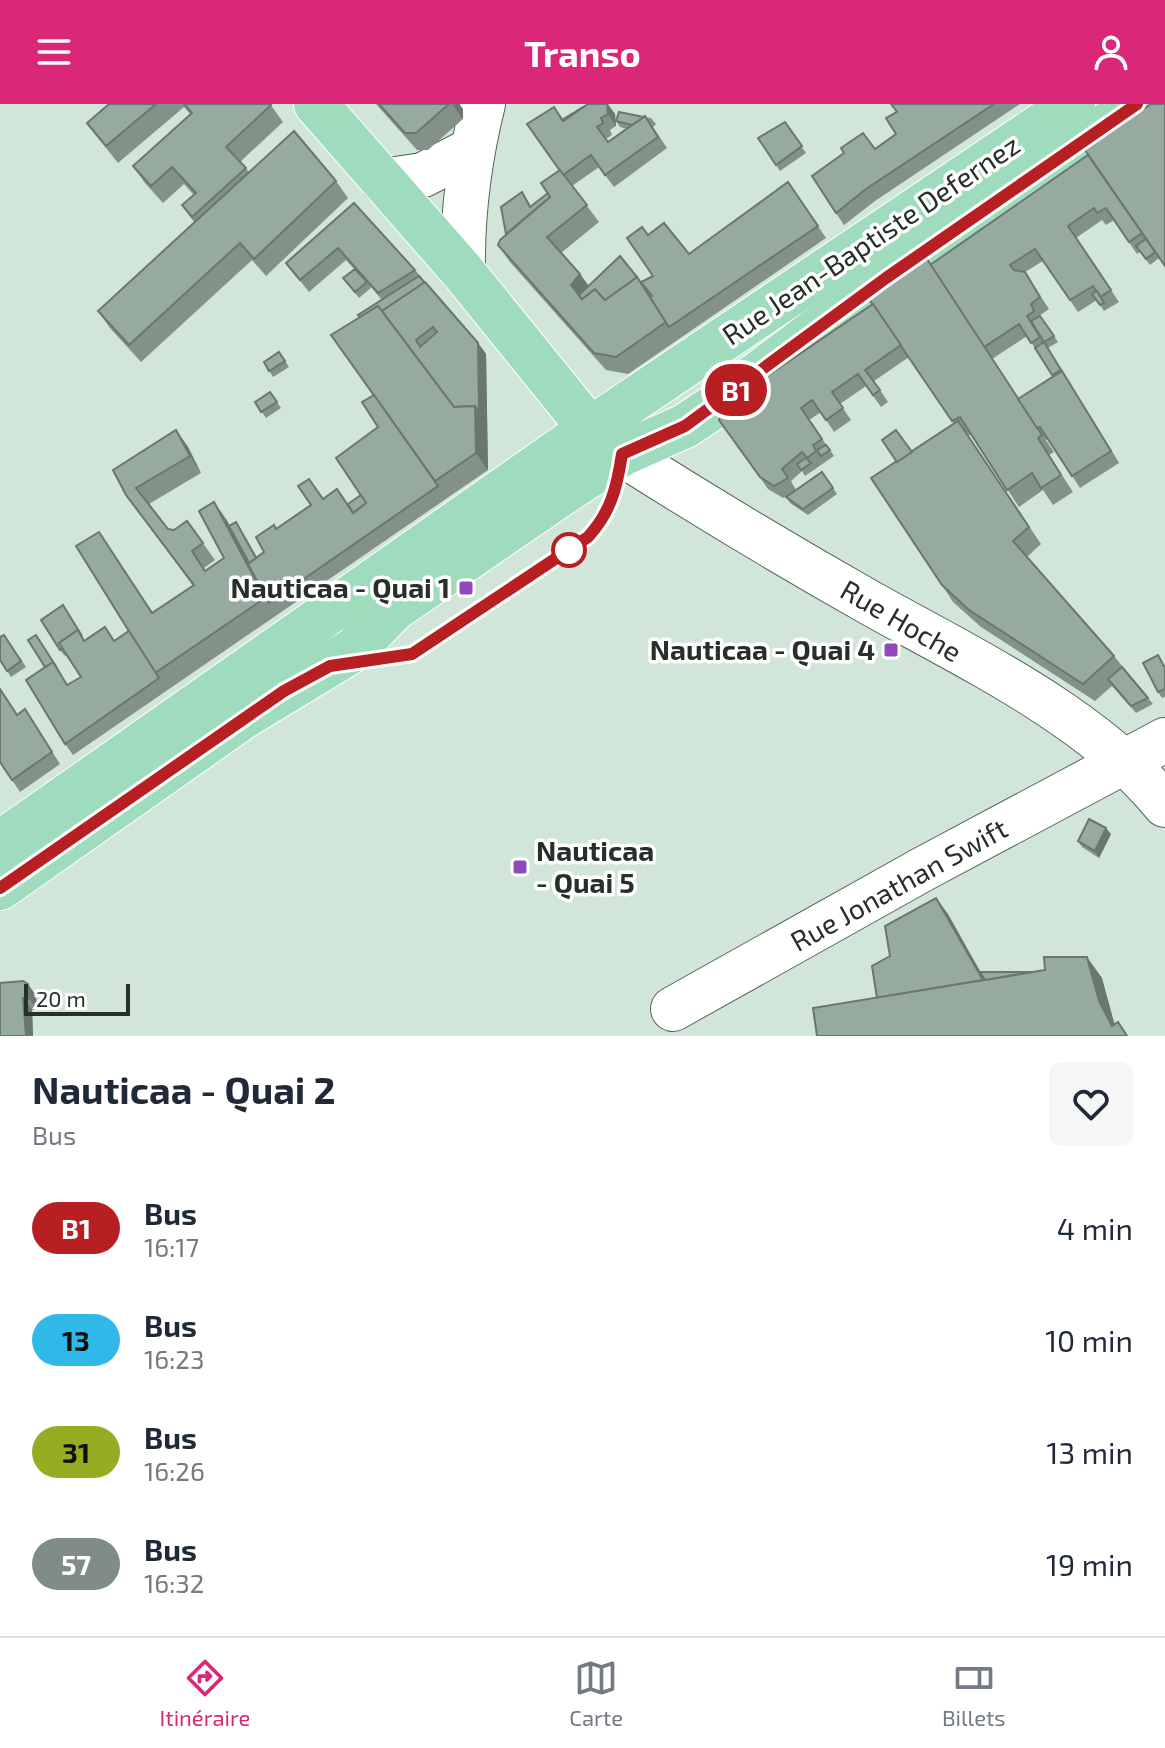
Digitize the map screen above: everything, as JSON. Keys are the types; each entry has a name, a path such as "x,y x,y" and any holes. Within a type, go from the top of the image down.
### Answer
{"main road":[{"path":"316,104 606,442"},
{"name":"Rue Jean-Baptiste Defernez","path":"606,442 1073,104"},
{"name":"Rue Jean-Baptiste Defernez","path":"606,442 685,426 886,278 1137,104"},
{"path":"0,843 606,442"},
{"path":"0,888 243,717 355,649 395,608 606,442"}],"street":[{"path":"463,272 462,217 471,150 483,104"},
{"path":"383,181 423,175 471,150"},
{"name":"Rue Hoche","path":"606,442 801,564 1052,708 1124,761 1165,805"},
{"name":"Rue Jonathan Swift","path":"673,1009 1165,740"}],"building":[{"path":"109,104 156,104 106,146 87,123"},
{"path":"184,104 271,105 226,147 246,168 192,217 182,205 196,193 172,167 151,186 133,166 192,113"},
{"path":"379,104 449,104 416,133 405,133"},
{"path":"588,104 607,104 608,114 601,118 603,123 597,127 608,142 645,116 658,137 605,175 591,155 563,175 527,124 554,107 563,121"},
{"path":"891,104 994,104 866,189 836,213 812,176 844,153 841,148 863,133 875,149 896,134 886,118 897,112"},
{"path":"1151,104 1165,104 1165,266 1085,150"},
{"path":"619,112 644,117 632,125 616,121"},
{"path":"785,122 802,146 776,165 758,138"},
{"path":"294,131 336,181 254,259 240,243 129,345 98,311"},
{"path":"1088,155 1142,233 1129,242 1106,208 1097,213 1094,208 1068,226 1111,290 1100,297 1093,286 1070,300 1035,249 1010,265 1014,270 1025,272 1040,297 1031,304 1034,311 1027,316 1040,337 1031,343 1019,324 984,347 930,265"},
{"path":"560,170 587,205 547,237 580,274 571,285 582,299 595,289 605,300 637,277 666,322 616,357 594,353 498,245 550,197 541,183"},
{"path":"788,182 818,226 669,327 641,282 653,276 627,238 642,227 648,235 664,223 689,254"},
{"path":"522,192 530,207 548,193 550,197 506,234 501,207"},
{"path":"354,203 415,270 378,293 338,248 300,280 286,263"},
{"path":"1146,239 1155,252 1146,259 1136,246"},
{"path":"620,256 637,277 605,300 595,289 582,299 579,295"},
{"path":"927,259 1042,435 1038,438 1061,475 1041,488 1032,473 1007,490 960,417 952,421 869,299"},
{"path":"355,269 367,282 355,292 343,278"},
{"path":"419,276 425,283 382,311 378,306 360,317 358,315"},
{"path":"425,282 478,343 479,411 475,406 454,407 382,311","holes":["433,327 437,332 420,347 416,340"]},
{"path":"1097,291 1104,303 1100,305 1092,294"},
{"path":"873,304 901,345 865,370 880,390 873,395 858,374 832,392 843,408 826,420 812,400 801,408 822,439 813,445 816,451 807,458 802,452 782,469 788,478 774,486 760,477 719,420 723,406"},
{"path":"378,306 454,407 475,406 476,453 435,481 331,335"},
{"path":"1040,316 1054,336 1044,342 1031,321"},
{"path":"1044,342 1061,370 1052,375 1035,348"},
{"path":"279,352 285,361 269,371 264,362"},
{"path":"1062,371 1111,451 1072,476 1018,399"},
{"path":"270,392 277,402 261,412 255,402"},
{"path":"374,395 438,486 269,603 248,564 264,552 256,537 274,525 276,529 311,505 298,486 309,479 323,499 337,489 353,513 366,503 336,458 378,427 362,402"},
{"path":"958,421 1029,527 1013,541 1114,656 1083,684 969,610 942,585 871,478"},
{"path":"176,430 190,456 136,488 168,529 174,530 187,521 203,543 192,551 205,571 224,558 199,511 214,502 265,598 155,673 76,546 99,532 152,613 194,585 126,495 113,470"},
{"path":"896,430 912,452 897,462 882,440"},
{"path":"826,445 830,450 821,456 817,450"},
{"path":"806,458 811,463 801,470 797,464"},
{"path":"822,472 833,488 803,509 786,497"},
{"path":"361,495 366,503 353,513 348,504"},
{"path":"236,522 256,558 249,563 229,526"},
{"path":"63,605 82,636 78,630 59,643 63,648 60,650 41,620"},
{"path":"105,627 114,641 129,631 159,678 65,744 26,680 53,662 67,685 81,677 59,643 78,630 84,641"},
{"path":"4,635 21,661 7,671 0,660 0,637"},
{"path":"36,635 57,668 53,662 45,667 28,640"},
{"path":"1158,655 1165,668 1165,689 1158,692 1143,663"},
{"path":"1122,667 1148,698 1131,706 1108,679"},
{"path":"0,689 17,715 25,709 52,752 12,780 0,762"},
{"path":"1089,819 1106,828 1095,851 1078,841"},
{"path":"936,898 983,980 877,998 872,966 890,956 885,926"},
{"path":"1044,957 1087,957 1099,1001 1112,1026 1118,1022 1127,1036 817,1036 813,1008 1045,970"},
{"path":"980,972 1032,972 985,980"},
{"path":"23,981 28,984 29,998 23,998 26,1036 0,1036 0,983"}],"bus line":[{"name":"B1","path":"0,888 284,691 330,666 412,654 588,537 602,521 616,493 622,454 685,426 715,406 886,278 1137,104"}],"place":[{"name":"Nauticaa - Quai 1","path":"466,588"},
{"name":"Nauticaa - Quai 4","path":"891,650"},
{"name":"Nauticaa - Quai 5","path":"520,867"}]}
